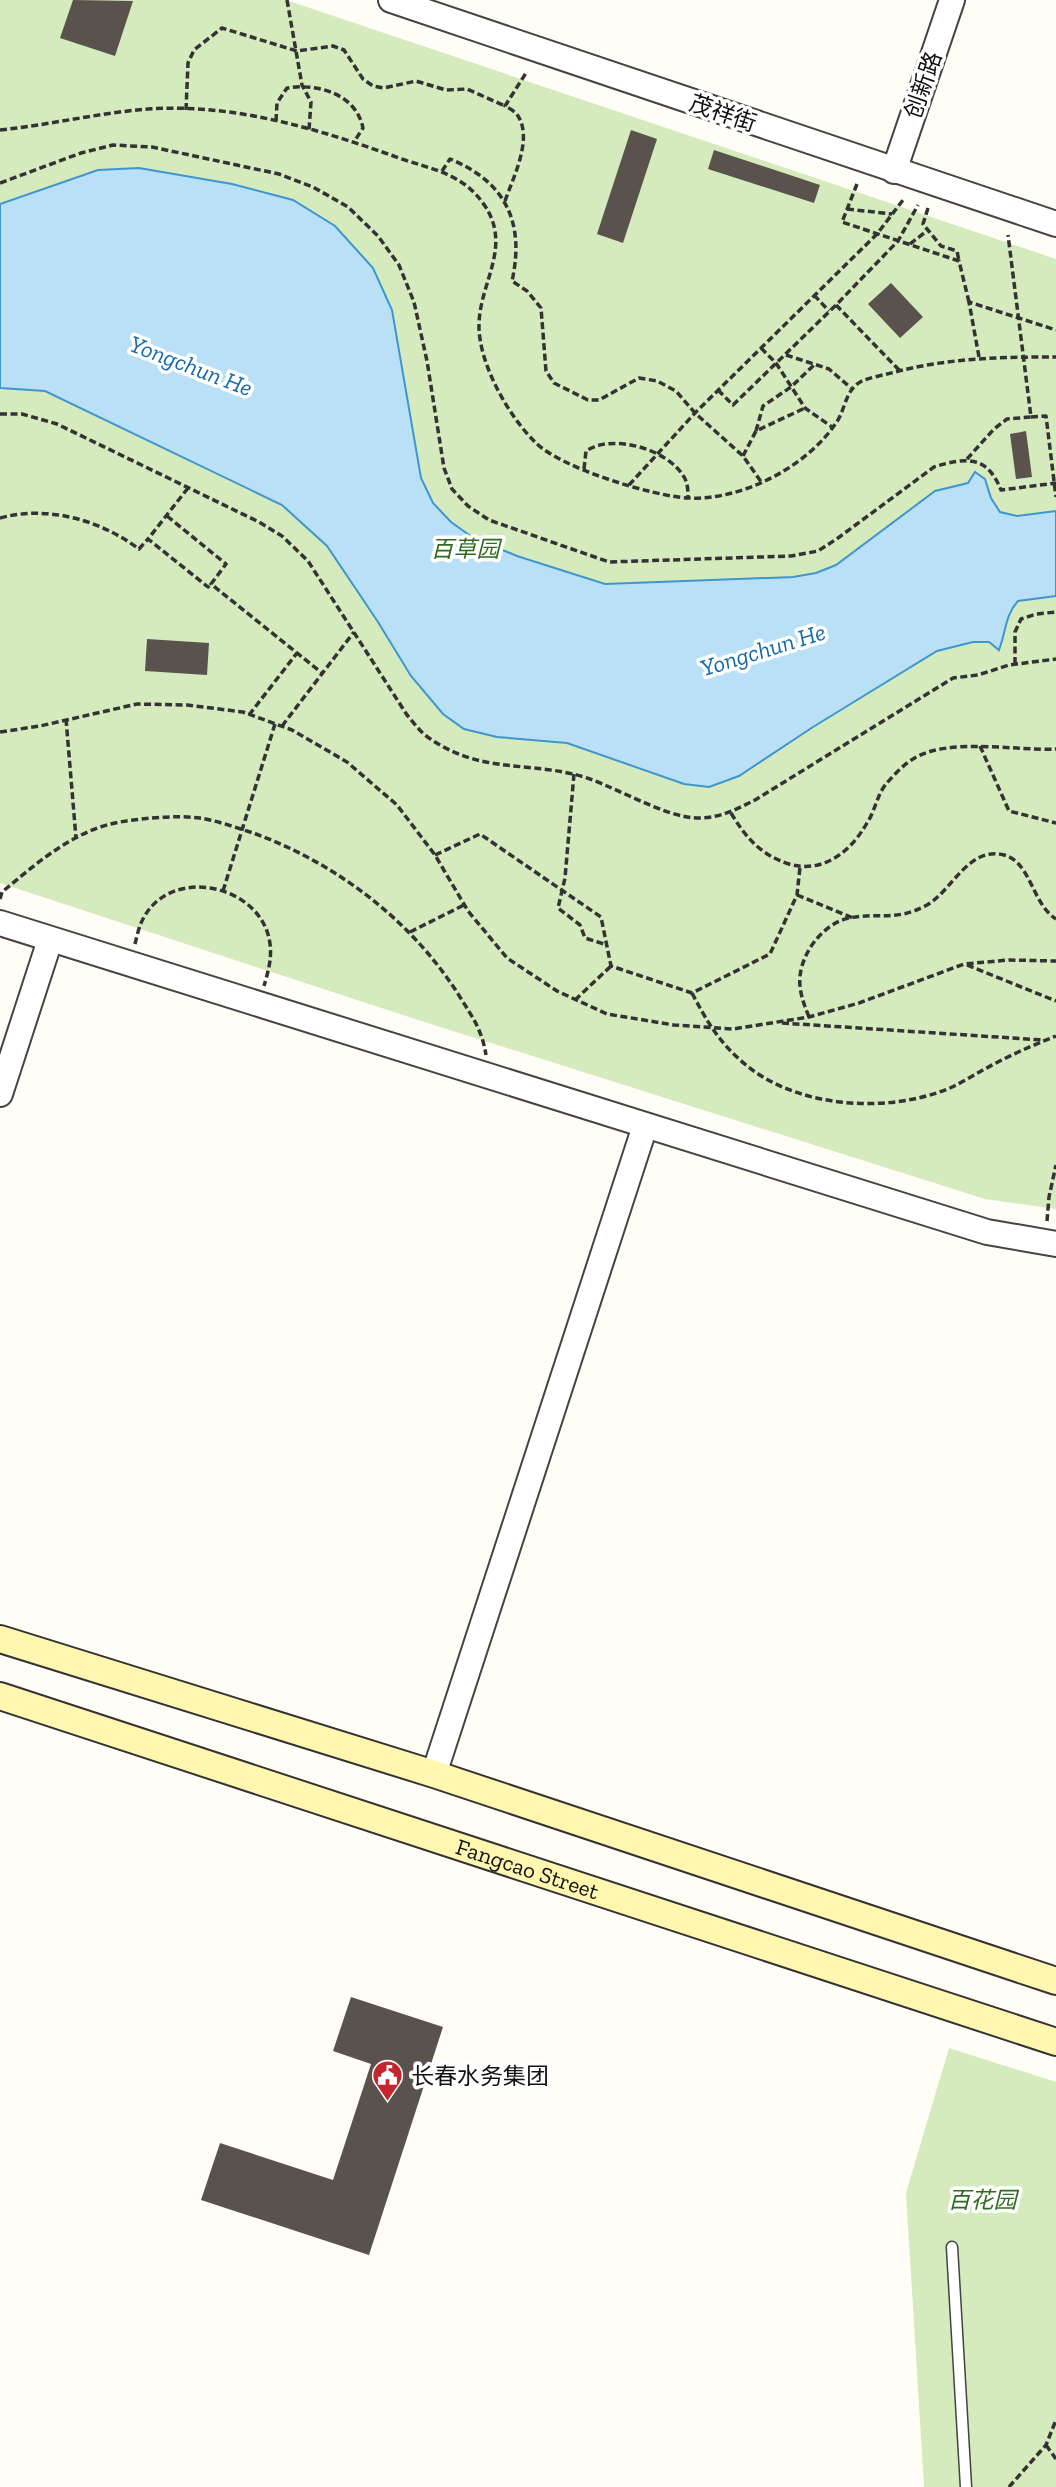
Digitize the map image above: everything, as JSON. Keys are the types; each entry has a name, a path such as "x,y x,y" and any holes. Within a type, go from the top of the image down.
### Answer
{"main road":[{"path":"0,1639 434,1774 1056,1981"},
{"name":"Fangcao Street","path":"0,1696 1056,2042"}],"street":[{"name":"茂祥街","path":"391,0 1056,224"},
{"name":"创新路","path":"894,171 952,0"},
{"path":"0,923 988,1232 1051,1243"},
{"path":"0,1094 50,940"},
{"path":"434,1774 645,1126"}],"lane":[{"path":"952,2247 967,2487"}],"path":[{"path":"287,0 302,86 311,102 309,130"},
{"path":"186,110 188,63 194,50 222,28 297,51 333,46 344,50 363,79 373,86 384,88 415,81 446,90 467,89 505,106 518,116 524,138 521,156 505,202"},
{"path":"505,106 526,72"},
{"path":"276,121 277,103 287,88 302,86 327,90 346,100 360,113 362,128 354,142"},
{"path":"0,130 149,109 250,114 354,142 442,171 468,187 486,208 496,232 496,259 483,297 479,324 482,350 495,385 513,414 538,445 584,469 629,485 688,499 730,494 762,483 791,468 818,444 838,420 852,388 864,380 921,365 979,358 1056,358"},
{"path":"0,183 113,145 152,147 279,174 313,187 348,207 378,236 399,265 414,302 427,361 444,468 452,489 468,506 489,520 609,562 791,556 818,551 934,467 957,460 973,460 988,466 1002,490 1055,483"},
{"path":"442,171 450,159 466,166 487,179 505,202 515,229 517,260 512,281 527,291 541,308 547,371 554,383 588,400 599,400 639,379 657,381 676,391 695,413 743,456 762,483"},
{"path":"857,184 842,222 959,261"},
{"path":"629,485 695,413 877,234 902,200"},
{"path":"718,390 733,405 898,241 918,205"},
{"path":"928,208 923,224 941,246 957,251 979,358"},
{"path":"847,209 892,214"},
{"path":"910,245 928,230"},
{"path":"1008,235 1031,417"},
{"path":"814,295 830,311"},
{"path":"969,302 1056,330"},
{"path":"836,305 900,370"},
{"path":"761,348 776,363 805,408 832,427"},
{"path":"785,355 829,369 852,388"},
{"path":"743,456 756,431 763,406 791,387 815,364"},
{"path":"756,431 805,408"},
{"path":"0,414 22,414 57,424 259,522 282,536 308,561 407,715 427,737 456,753 488,764 574,774 680,814 698,818 731,813 953,678 978,675 1015,664 1056,659"},
{"path":"966,460 994,429 1007,419 1046,416 1053,452 1056,497"},
{"path":"584,469 586,452 596,444 613,442 637,447 657,454 680,470 687,480 688,499"},
{"path":"0,517 38,513 62,516 95,524 124,538 139,549 188,488"},
{"path":"148,538 208,587 211,584 226,564 167,516"},
{"path":"211,584 323,673"},
{"path":"1015,664 1015,632 1021,619 1056,612"},
{"path":"282,726 354,632"},
{"path":"249,715 297,653"},
{"path":"0,732 40,726 136,704 187,705 249,715 292,730 347,762 397,805 435,855 464,905 507,958 557,991 607,1014 674,1025 733,1029 809,1017 859,1003 964,964 1009,960 1056,961"},
{"path":"65,719 76,838"},
{"path":"223,891 275,724"},
{"path":"980,746 1009,811 1056,823"},
{"path":"731,813 755,846 776,860 800,867 824,864 845,853 867,824 885,785 914,758 950,747 1056,749"},
{"path":"574,774 558,908 580,925 584,938 605,944"},
{"path":"0,899 2,892 38,863 76,838 117,823 158,818 200,818 241,829 314,859 364,894 410,933 444,972 483,1034 490,1077"},
{"path":"435,855 480,834 601,917 611,966"},
{"path":"809,1017 799,985 801,968 808,951 819,936 834,924 854,918 895,917 917,911 934,901 949,887 965,866 990,853 1006,855 1017,863 1030,878 1037,900 1056,919"},
{"path":"692,993 770,954 797,895 800,867"},
{"path":"128,964 143,918 156,902 175,890 199,886 223,891 251,906 262,922 270,942 270,963 258,1005"},
{"path":"797,895 854,918"},
{"path":"410,933 464,905"},
{"path":"964,964 1056,1001"},
{"path":"576,1000 611,966"},
{"path":"611,966 692,993 710,1028 739,1060 770,1080 810,1097 853,1105 901,1102 950,1088 1056,1036"},
{"path":"776,1023 1045,1041"},
{"path":"1051,1243 1049,1197 1056,1165"},
{"path":"1009,2487 1046,2445 1056,2420"},
{"path":"1046,2445 1056,2459"}],"green space":[{"name":"百草园","path":"0,0 286,0 1056,259 1056,1209 985,1199 415,1019 0,883"},
{"name":"百花园","path":"949,2048 1056,2082 1056,2487 924,2487 906,2193"}],"water":[{"name":"Yongchun He","path":"139,168 232,184 293,200 335,226 373,268 392,310 421,478 433,503 451,522 472,537 517,556 605,584 793,577 816,573 836,565 935,491 968,483 975,472 985,479 991,498 1000,512 1017,516 1056,511 1056,596 1018,601 1008,618 999,650 989,642 973,642 937,651 739,776 709,787 684,784 567,743 497,737 464,729 443,714 411,676 327,546 282,505 45,391 0,388 0,204 98,170"}],"building":[{"path":"73,0 133,1 115,56 60,38"},
{"path":"631,130 657,139 623,243 597,234"},
{"path":"714,150 820,185 814,203 708,169"},
{"path":"891,283 923,317 900,338 868,304"},
{"path":"1026,431 1032,477 1016,479 1010,434"},
{"path":"147,639 209,643 207,675 145,671"},
{"name":"长春水务集团","path":"351,1997 443,2027 369,2255 201,2200 220,2143 333,2180 371,2064 333,2051"}],"place":[{"name":"长春水务集团","path":"388,2103"}]}
